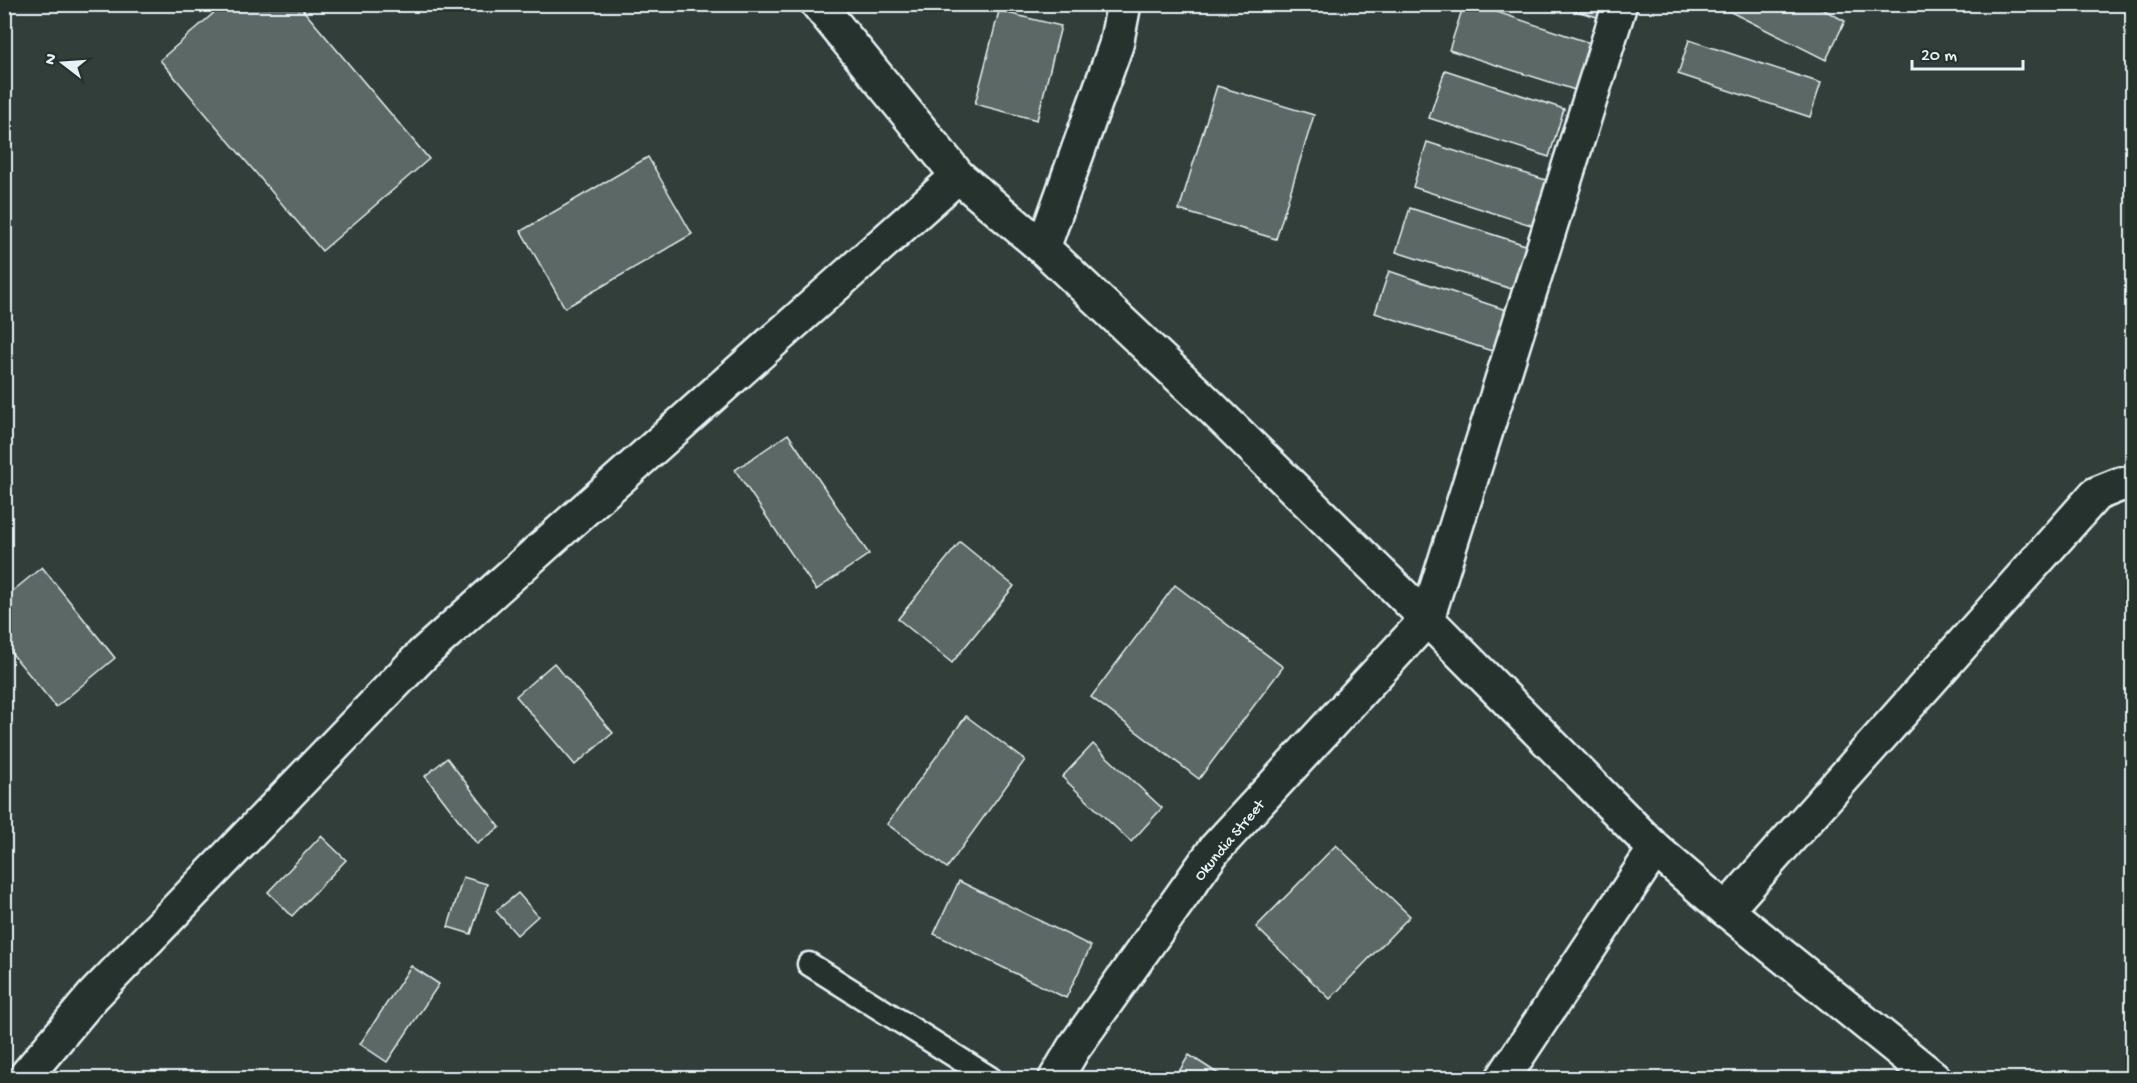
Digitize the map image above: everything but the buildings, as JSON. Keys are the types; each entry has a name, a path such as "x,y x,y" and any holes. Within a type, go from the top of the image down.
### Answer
{"street":[{"path":"818,4 958,176 1043,248 1204,400 1655,849 1726,910 1934,1078"},
{"path":"1043,248 1116,45 1124,4"},
{"path":"1427,620 1620,4"},
{"path":"24,1078 93,996 423,654 958,176"},
{"path":"1726,910 2096,494 2121,484 2133,485"},
{"name":"Okundia Street","path":"1056,1078 1073,1049 1215,849 1427,620"},
{"path":"1503,1078 1655,849"}],"lane":[{"path":"809,964 990,1078"}]}
